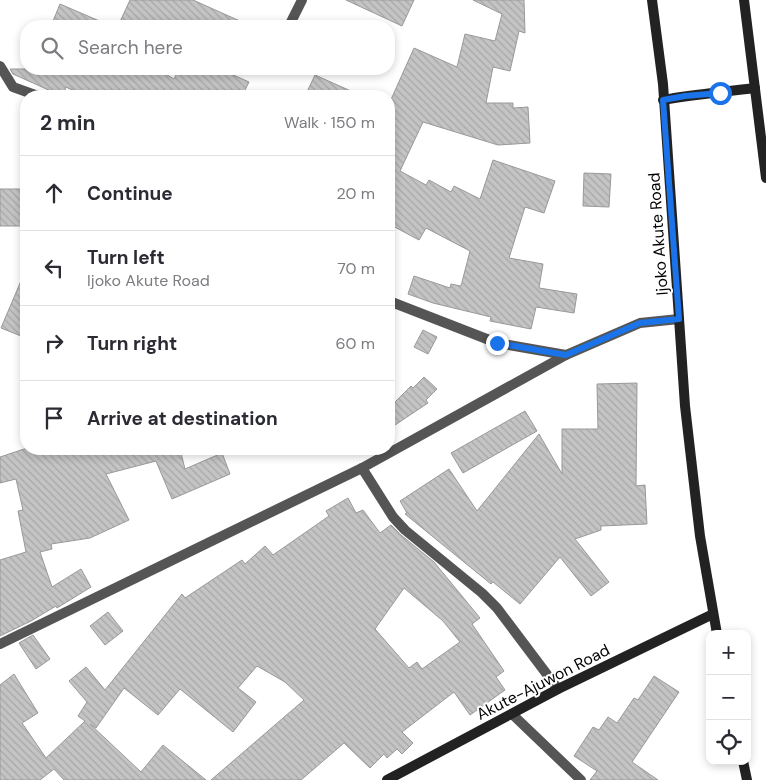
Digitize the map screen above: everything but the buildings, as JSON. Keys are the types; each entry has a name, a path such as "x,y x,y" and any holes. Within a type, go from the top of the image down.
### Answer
{"main road":[{"name":"Ijoko Akute Road","path":"652,0 663,84 685,406 699,527 716,630"},
{"path":"744,0 766,178"},
{"path":"663,100 755,88"},
{"name":"Akute-Ajuwon Road","path":"387,780 558,689 713,614"},
{"path":"744,765 746,780"}],"street":[{"path":"292,20 302,0"},
{"path":"0,66 13,87 21,90"},
{"path":"395,303 497,343 566,355"},
{"path":"395,450 566,355 640,323 679,319"},
{"path":"0,644 385,455"},
{"path":"362,468 392,517 405,530 482,593 497,608 558,689"},
{"path":"512,714 581,780"}],"route":[{"path":"497,343 566,355 640,323 679,319 663,100 720,93"}]}
